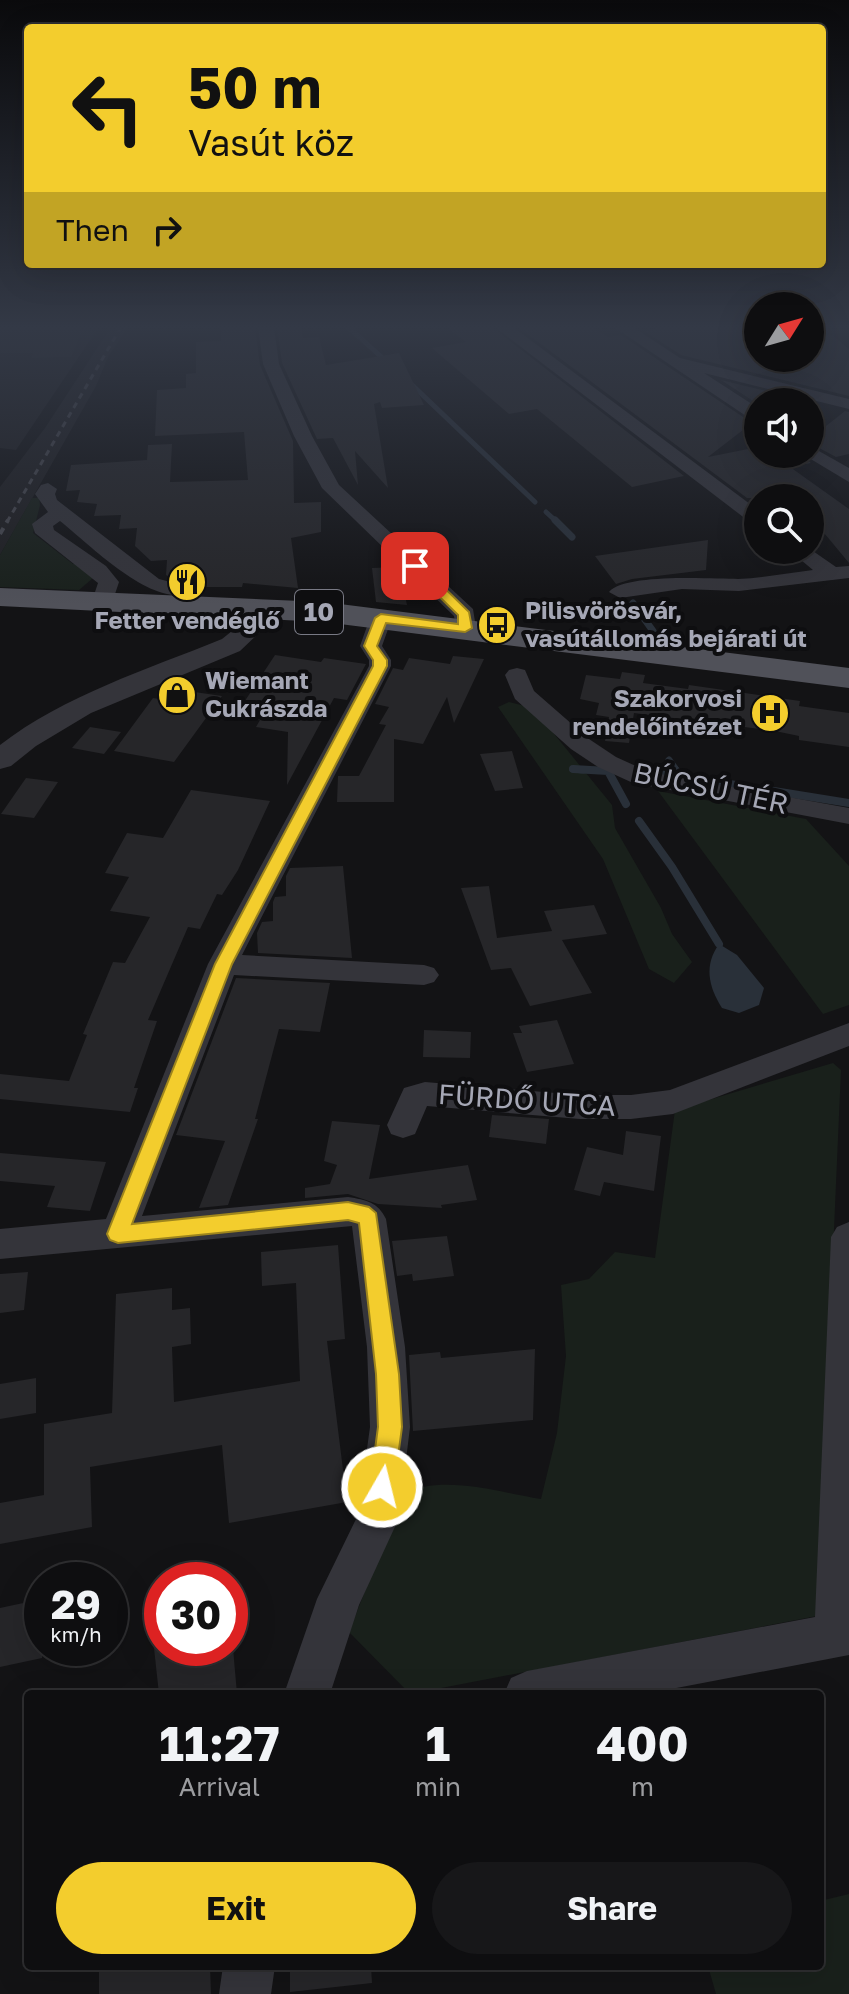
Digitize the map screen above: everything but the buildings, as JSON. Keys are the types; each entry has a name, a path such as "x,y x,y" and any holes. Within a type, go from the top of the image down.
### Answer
{"main road":[{"name":"10","path":"0,597 102,604 256,607 381,618 849,678"}],"street":[{"path":"296,420 331,488 465,614 465,628"},
{"path":"627,420 744,508"},
{"path":"824,460 849,476"},
{"path":"48,489 45,494 49,503 152,583 179,590"},
{"path":"61,512 42,524 45,533 99,570 109,582 102,604"},
{"path":"620,592 682,583 739,585 840,573"},
{"path":"0,760 23,740 55,720 231,645 249,630 256,607"},
{"path":"118,1234 223,964 380,666 380,660 371,646 381,618"},
{"name":"BÚCSÚ TÉR","path":"517,675 523,694 580,744 607,762 642,778 849,816"},
{"path":"223,964 424,975"},
{"name":"FÜRDŐ UTCA","path":"403,1125 415,1097 425,1094 580,1107 631,1107 673,1102 849,1034"},
{"path":"0,1244 348,1211 361,1213 369,1219 386,1347 390,1427 378,1518 339,1599 308,1690"},
{"path":"548,1690 842,1634 849,1237"},
{"path":"245,1994 248,1970"}],"shaded area":[{"path":"0,420 36,420 16,450 0,448"},
{"path":"50,420 77,420 0,555 0,487"},
{"path":"32,498 39,498 40,505 33,533 73,564 78,562 93,578 79,590 0,587 0,555"},
{"path":"509,702 533,708 612,805 615,828 661,908 672,934 692,962 674,983 649,969 603,859 498,707"},
{"path":"658,791 806,819 849,866 849,1005 823,1014"},
{"path":"719,944 737,955 764,988 759,1005 739,1013 722,1008 710,976 711,960"},
{"path":"833,1063 841,1070 817,1616 431,1690 406,1690 349,1632 403,1494 435,1485 453,1485 541,1499 557,1433 566,1356 561,1285 589,1279 615,1252 655,1258 675,1110"},
{"path":"849,1894 849,1994 716,1994 709,1970 824,1970 824,1900"}],"waterway":[{"path":"449,420 535,502"},
{"path":"546,512 557,522"},
{"path":"557,522 572,537"},
{"path":"633,603 653,631"},
{"path":"669,760 676,770"},
{"path":"674,768 680,776"},
{"path":"583,770 573,769 608,771 626,804"},
{"path":"640,770 636,769 849,803"},
{"path":"639,821 672,867 719,944"}],"railway":[{"path":"7,522 67,420"},
{"path":"0,534 8,520"}],"place":[{"name":"Fetter vendéglő","path":"187,582"},
{"name":"Pilisvörösvár, vasútállomás bejárati út","path":"497,625"},
{"name":"Wiemant Cukrászda","path":"177,695"},
{"name":"Szakorvosi rendelőintézet","path":"770,713"}],"route":[{"path":"382,1487 390,1427 388,1374 369,1219 361,1213 348,1211 118,1234 223,964 380,666 371,640 381,618 465,628 465,614 415,566"}]}
